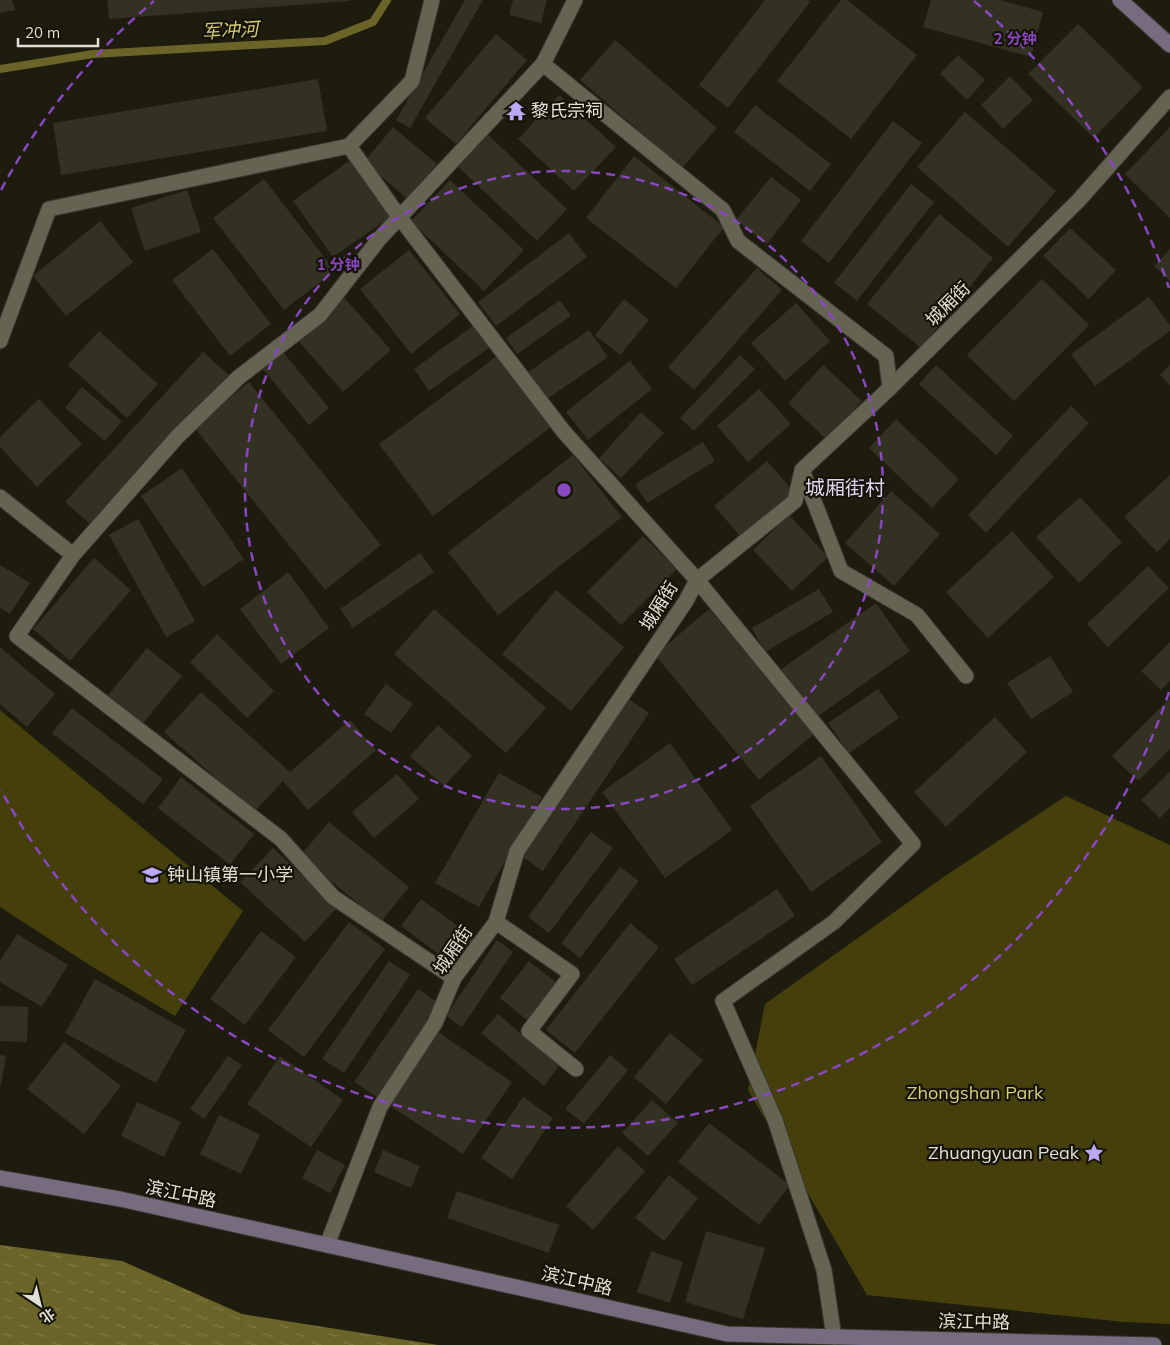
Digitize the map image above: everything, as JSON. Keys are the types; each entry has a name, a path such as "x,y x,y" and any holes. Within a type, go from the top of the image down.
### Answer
{"street":[{"path":"1120,0 1170,44"},
{"name":"滨江中路","path":"0,1178 120,1200 727,1334 1154,1345"}],"lane":[{"path":"0,341 49,209 349,146 412,81 432,0"},
{"path":"454,978 334,897 281,839 17,636 73,555 178,436 239,377 320,315 380,238 543,64 575,0"},
{"path":"543,64 723,210 738,241 886,356 890,388"},
{"name":"城厢街","path":"327,1245 380,1107 436,1023 454,978 496,922 517,851 686,601 697,580 795,501 802,470 890,388 1079,200 1170,97"},
{"path":"349,146 400,218 564,432 697,580 913,844 834,922 723,1001 778,1130 824,1270 834,1337"},
{"path":"802,470 841,571 917,615 966,676"},
{"path":"0,497 73,555"},
{"path":"496,922 572,974 529,1031 576,1068"}],"green space":[{"path":"0,710 243,911 175,1016 91,966 0,907"},
{"name":"Zhongshan Park","path":"1066,796 1170,845 1170,1324 1124,1322 867,1295 748,1090 765,1004 945,876"}],"water":[{"path":"0,1245 122,1261 242,1314 438,1345 0,1345"}],"building":[{"path":"0,0 12,0 15,10 0,13"},
{"path":"107,0 350,0 350,1 109,19"},
{"path":"465,0 483,0 410,128 396,120"},
{"path":"513,0 547,0 541,23 509,15"},
{"path":"765,0 807,0 810,2 728,108 699,85"},
{"path":"841,0 847,0 917,55 851,139 777,81"},
{"path":"931,0 1000,0 1043,12 1031,57 923,27"},
{"path":"1078,24 1143,87 1094,138 1028,74"},
{"path":"496,34 527,60 456,144 425,118"},
{"path":"615,40 717,128 682,168 580,80"},
{"path":"958,55 985,80 967,100 940,74"},
{"path":"1010,76 1033,100 1003,129 981,105"},
{"path":"318,79 327,131 61,175 53,123"},
{"path":"559,95 616,147 574,191 518,139"},
{"path":"755,105 831,164 810,191 734,132"},
{"path":"965,112 1056,191 1008,247 917,167"},
{"path":"893,121 922,143 829,263 801,241"},
{"path":"393,127 437,164 408,199 364,162"},
{"path":"1170,127 1170,218 1125,174"},
{"path":"488,135 567,209 537,241 458,167"},
{"path":"634,156 724,227 676,288 586,218"},
{"path":"352,159 392,216 333,257 293,201"},
{"path":"771,177 801,200 767,244 736,220"},
{"path":"264,179 335,271 284,310 213,218"},
{"path":"450,180 524,250 484,291 411,221"},
{"path":"911,184 934,202 857,301 834,283"},
{"path":"187,190 201,232 145,251 131,208"},
{"path":"939,214 993,258 921,348 867,304"},
{"path":"100,221 133,262 66,316 33,276"},
{"path":"1070,228 1116,270 1089,299 1043,256"},
{"path":"569,233 587,257 496,326 478,302"},
{"path":"213,249 271,324 230,356 172,280"},
{"path":"1170,249 1170,281 1154,266"},
{"path":"409,250 460,314 411,354 360,289"},
{"path":"757,268 782,290 694,390 668,367"},
{"path":"1042,279 1089,325 1014,401 967,355"},
{"path":"342,295 391,350 343,392 295,337"},
{"path":"1149,297 1170,325 1170,331 1095,386 1071,354"},
{"path":"624,299 649,320 620,355 595,335"},
{"path":"560,300 571,316 517,354 506,338"},
{"path":"796,303 830,341 785,381 751,343"},
{"path":"474,325 490,347 429,391 414,369"},
{"path":"589,330 608,357 547,399 528,372"},
{"path":"99,331 158,384 127,418 68,365"},
{"path":"282,351 329,408 309,425 262,368"},
{"path":"203,352 229,375 91,525 65,502"},
{"path":"740,355 755,369 694,431 680,418"},
{"path":"497,356 551,427 433,516 379,444"},
{"path":"630,361 652,389 588,440 566,412"},
{"path":"823,365 862,401 826,439 788,403"},
{"path":"936,365 1013,436 996,455 919,384"},
{"path":"1170,365 1170,385 1160,375"},
{"path":"249,382 381,545 325,590 193,426"},
{"path":"82,387 122,421 105,441 65,408"},
{"path":"759,389 791,424 748,462 717,426"},
{"path":"39,399 82,444 37,487 0,447 0,437"},
{"path":"1071,406 1089,423 986,533 968,515"},
{"path":"641,412 664,433 621,478 599,458"},
{"path":"896,419 959,479 932,508 869,448"},
{"path":"703,442 715,461 647,503 635,484"},
{"path":"573,455 622,517 498,615 448,552"},
{"path":"767,461 794,492 741,537 714,506"},
{"path":"182,468 244,559 203,587 141,496"},
{"path":"1170,475 1170,539 1157,552 1124,517"},
{"path":"891,491 940,534 894,586 845,543"},
{"path":"1080,497 1122,542 1079,583 1036,537"},
{"path":"789,515 828,557 792,591 753,550"},
{"path":"138,519 195,621 166,637 109,535"},
{"path":"1012,531 1054,577 988,638 946,592"},
{"path":"643,536 677,569 621,625 587,592"},
{"path":"420,553 434,572 353,628 340,609"},
{"path":"94,558 131,590 70,661 33,629"},
{"path":"0,565 30,583 10,614 0,608"},
{"path":"1148,566 1169,588 1108,647 1087,624"},
{"path":"288,572 329,628 281,664 240,609"},
{"path":"819,589 833,612 765,652 752,628"},
{"path":"556,590 624,647 571,711 502,654"},
{"path":"876,603 910,651 815,718 781,669"},
{"path":"434,609 546,708 506,753 394,654"},
{"path":"709,609 814,734 759,780 655,655"},
{"path":"217,634 274,691 247,718 190,662"},
{"path":"1170,642 1170,681 1161,690 1141,671"},
{"path":"0,647 55,694 27,727 0,704"},
{"path":"147,648 182,676 143,723 108,695"},
{"path":"1050,656 1073,692 1031,719 1007,683"},
{"path":"386,684 413,704 391,733 364,714"},
{"path":"878,689 899,718 849,753 828,723"},
{"path":"201,692 290,772 350,720 376,750 308,810 283,781 254,812 164,732"},
{"path":"626,697 649,713 543,871 520,855"},
{"path":"1170,698 1170,749 1138,781 1112,756"},
{"path":"72,708 163,779 143,804 52,733"},
{"path":"995,717 1027,752 946,827 914,792"},
{"path":"438,725 472,756 444,786 410,756"},
{"path":"670,743 732,830 665,878 602,792"},
{"path":"821,756 882,842 811,892 750,806"},
{"path":"1170,772 1170,808 1160,818 1141,800"},
{"path":"499,773 542,797 479,907 435,883"},
{"path":"397,774 419,799 374,838 352,812"},
{"path":"181,777 254,834 230,865 158,808"},
{"path":"329,822 409,887 381,922 300,856"},
{"path":"591,832 613,848 549,933 528,917"},
{"path":"273,848 337,908 305,942 240,882"},
{"path":"620,867 639,881 580,958 561,943"},
{"path":"777,889 795,916 692,985 674,959"},
{"path":"421,899 476,939 456,967 401,926"},
{"path":"349,922 385,949 304,1057 268,1030"},
{"path":"630,923 659,947 575,1053 546,1030"},
{"path":"261,931 296,957 245,1025 210,999"},
{"path":"17,934 68,965 42,1007 0,982 0,961"},
{"path":"497,940 513,952 462,1027 446,1016"},
{"path":"389,961 410,975 344,1073 322,1059"},
{"path":"529,961 557,983 527,1020 500,998"},
{"path":"95,979 186,1030 156,1083 65,1033"},
{"path":"418,989 440,1004 377,1097 354,1082"},
{"path":"0,1006 28,1007 27,1042 0,1041"},
{"path":"498,1014 559,1066 544,1086 481,1033"},
{"path":"438,1032 512,1082 463,1154 389,1105"},
{"path":"670,1033 703,1060 666,1104 634,1077"},
{"path":"64,1042 121,1086 84,1134 27,1089"},
{"path":"0,1055 6,1056 1,1085 0,1085"},
{"path":"610,1055 628,1070 584,1124 565,1109"},
{"path":"228,1056 242,1065 204,1119 190,1109"},
{"path":"280,1056 343,1100 311,1147 247,1104"},
{"path":"523,1097 553,1118 512,1179 481,1158"},
{"path":"652,1100 678,1123 648,1156 622,1133"},
{"path":"137,1102 181,1122 164,1157 121,1136"},
{"path":"219,1115 260,1135 241,1174 200,1154"},
{"path":"709,1123 790,1185 759,1225 678,1162"},
{"path":"618,1146 645,1171 593,1230 566,1206"},
{"path":"317,1150 345,1165 330,1193 302,1178"},
{"path":"383,1150 420,1166 411,1188 374,1172"},
{"path":"669,1175 698,1198 664,1241 635,1218"},
{"path":"457,1191 559,1225 549,1253 447,1218"},
{"path":"706,1231 765,1248 743,1319 685,1302"},
{"path":"651,1251 683,1262 670,1303 637,1292"}],"waterway":[{"name":"军冲河","path":"0,69 93,54 325,41 373,22 387,0"}],"place":[{"name":"黎氏宗祠","path":"516,111"},
{"name":"钟山镇第一小学","path":"152,875"},
{"name":"Zhuangyuan Peak","path":"1094,1153"}],"district":[{"name":"城厢街村","path":"845,488"}]}
